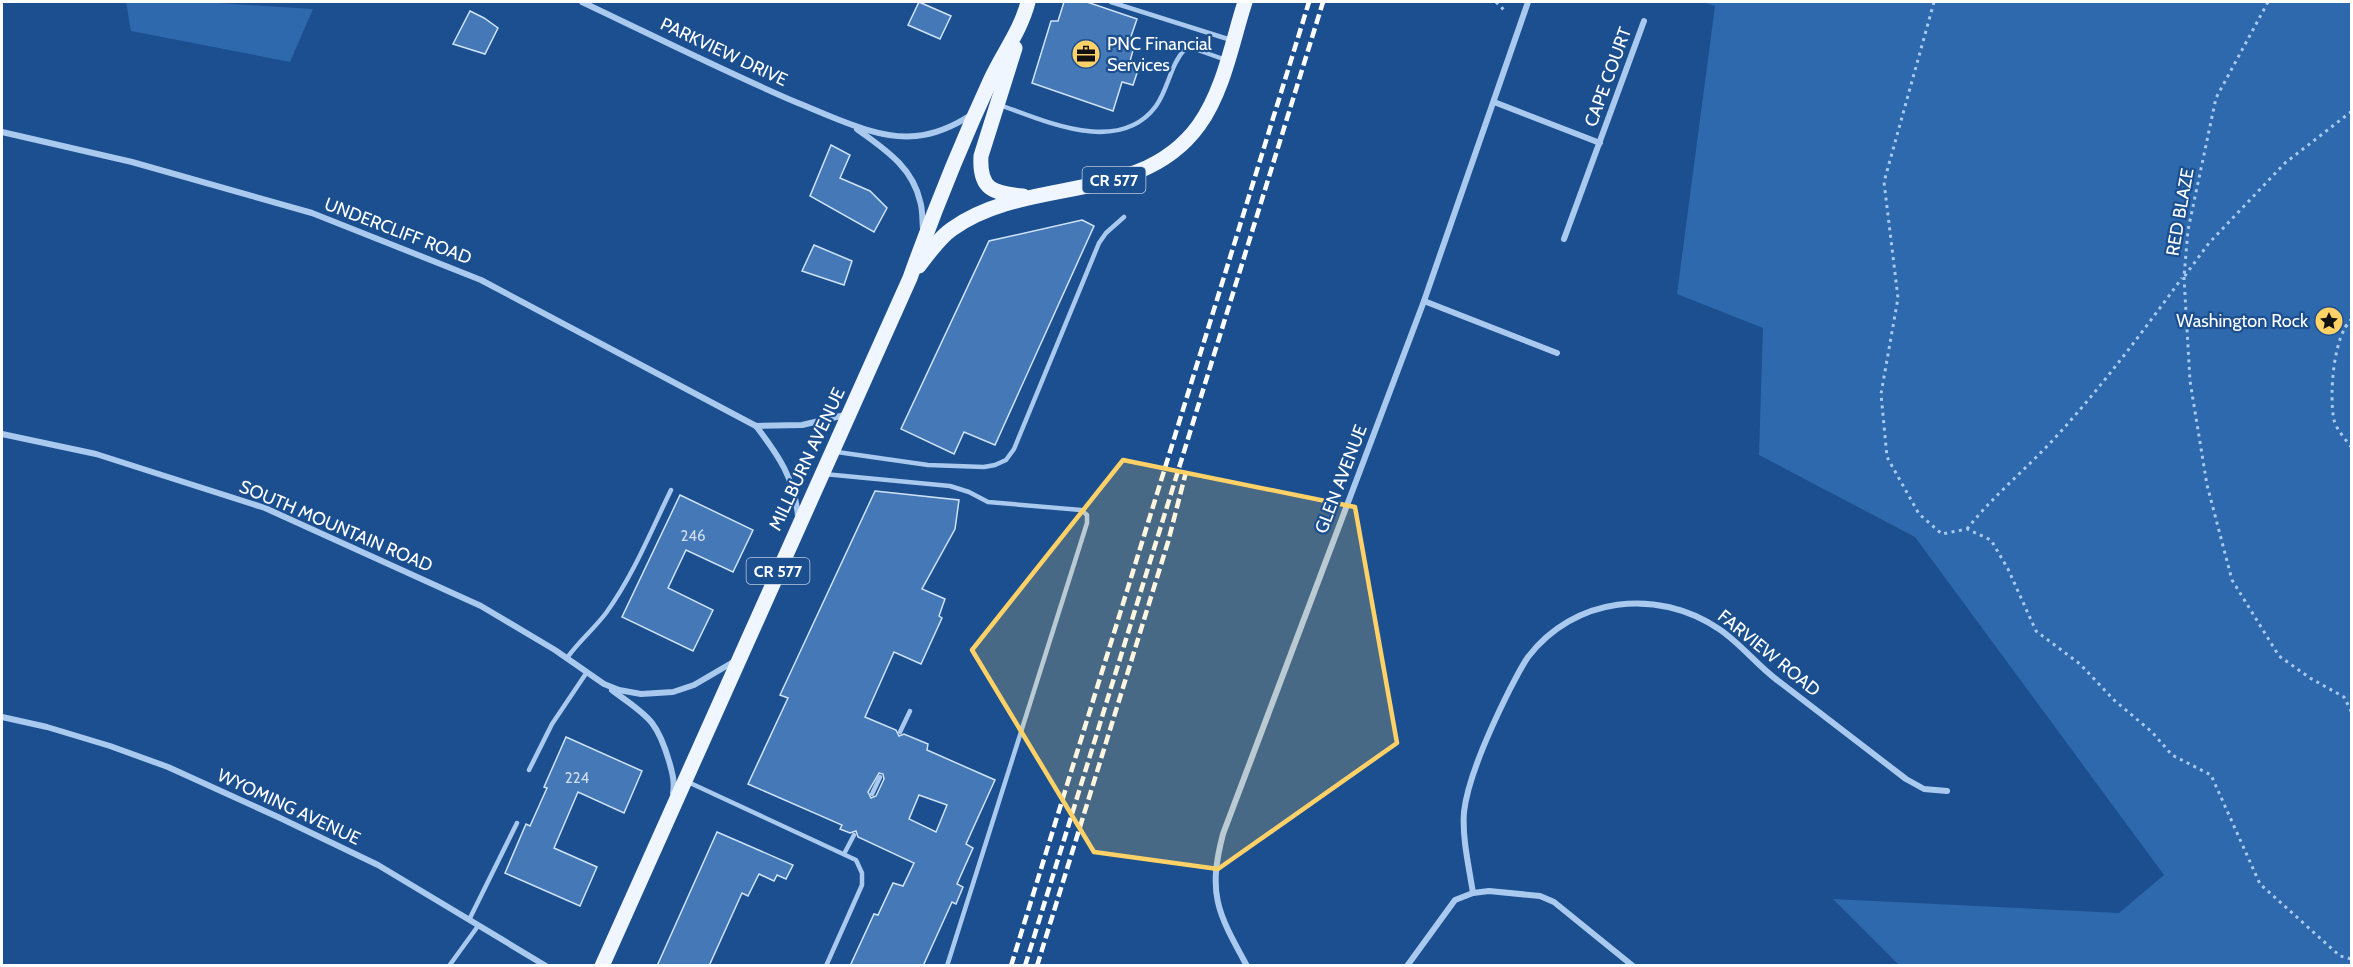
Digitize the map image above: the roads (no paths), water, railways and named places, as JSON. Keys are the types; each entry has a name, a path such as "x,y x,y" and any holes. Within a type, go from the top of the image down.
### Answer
{"main road":[{"name":"MILLBURN AVENUE","path":"602,966 910,278 924,238 977,112 992,77 1024,19 1028,2"},
{"name":"CR 577","path":"910,278 951,229 988,211 1032,196 1123,177 1157,164 1183,143 1200,123 1217,92 1244,2"},
{"path":"1024,19 981,156 980,173 983,181 1001,194 1032,196"}],"street":[{"name":"PARKVIEW DRIVE","path":"582,2 743,80 854,126 894,136 915,137 937,132 977,112"},
{"name":"GLEN AVENUE","path":"1247,966 1219,914 1214,877 1217,856 1424,301 1528,2"},
{"name":"CAPE COURT","path":"1564,239 1644,21"},
{"name":"CAPE COURT","path":"1494,102 1600,143"},
{"name":"PARKVIEW DRIVE","path":"854,126 906,169 921,203 924,238"},
{"name":"UNDERCLIFF ROAD","path":"2,132 132,162 312,213 481,280 756,426 777,453 792,483 799,523"},
{"path":"1424,301 1557,353"},
{"path":"756,426 802,424 849,414"},
{"name":"SOUTH MOUNTAIN ROAD","path":"2,434 96,454 265,508 481,606 567,658 641,711 655,724 663,740 675,782 670,810"},
{"name":"FARVIEW ROAD","path":"1473,893 1464,812 1470,787 1490,730 1518,674 1535,650 1564,623 1604,606 1633,602 1661,605 1709,622 1773,677 1906,779 1924,789 1947,791"},
{"name":"SOUTH MOUNTAIN ROAD","path":"604,684 641,694 662,694 694,685 739,659"},
{"name":"WYOMING AVENUE","path":"2,717 110,746 168,767 378,865 546,966"},
{"path":"1407,966 1455,900 1473,893 1509,892 1540,896 1554,903 1633,966"}],"lane":[{"path":"1111,2 1232,41"},
{"path":"998,104 1063,127 1096,133 1122,129 1138,121 1156,105 1179,55 1186,48 1196,49 1226,60"},
{"path":"832,451 928,465 984,467 1006,460 1014,449 1099,243 1106,233 1124,217"},
{"path":"822,473 950,486 969,492 988,502 1081,510 1087,515 1088,523 947,966"},
{"path":"567,658 605,614 629,577 671,490"},
{"path":"530,770 552,724 587,672"},
{"path":"900,732 910,711"},
{"path":"872,794 880,777"},
{"path":"684,780 856,860 862,873 862,885 826,966"},
{"path":"469,920 517,822"},
{"path":"844,854 854,835"},
{"path":"449,966 478,926"}],"railway":[{"path":"1011,966 1309,2"},
{"path":"1025,966 1323,2"},
{"path":"1037,966 1168,542 1186,472"}],"place":[{"name":"PNC Financial Services","path":"1086,54"},
{"name":"Washington Rock","path":"2329,321"}]}
